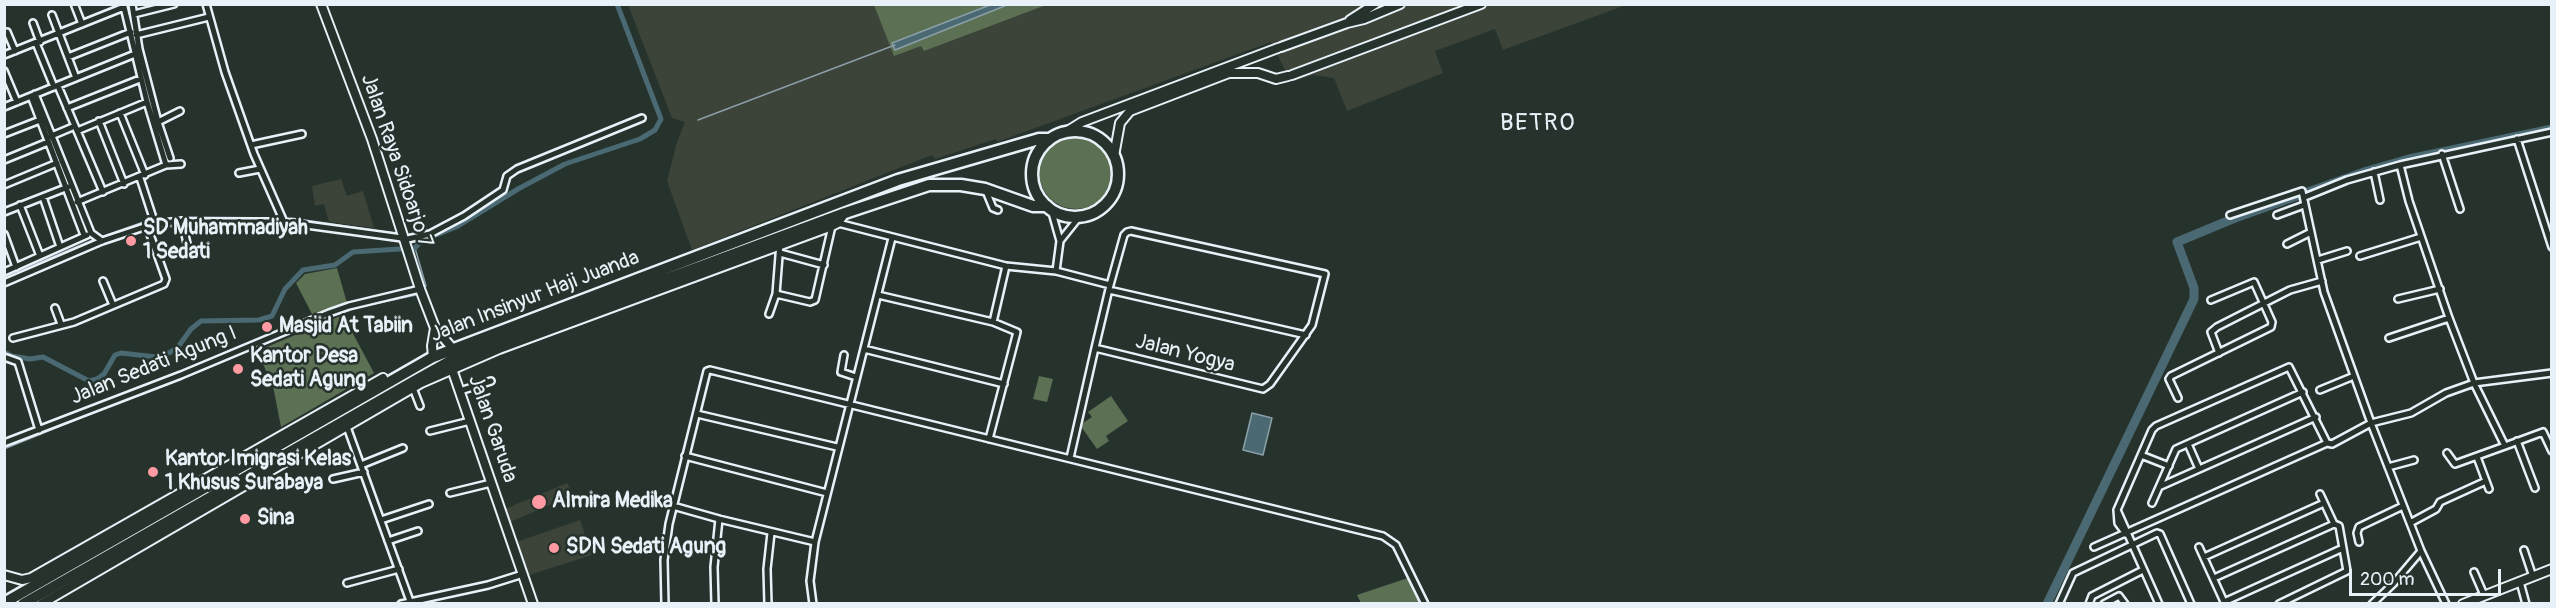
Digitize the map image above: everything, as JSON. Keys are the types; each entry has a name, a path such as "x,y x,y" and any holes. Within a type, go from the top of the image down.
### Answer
{"highway":[{"path":"1075,131 1094,135 1102,140 1114,156 1118,173 1117,182 1111,198 1098,210 1080,216 1060,214 1049,208 1036,191 1033,172 1038,154 1050,140 1066,132 1075,131"},
{"name":"Jalan Insinyur Haji Juanda","path":"4,603 98,544 316,431 416,384 450,361 498,345 932,169 1039,139 1050,140"},
{"name":"Jalan Insinyur Haji Juanda","path":"24,603 92,569 256,476 316,431 433,357 586,297 817,217 845,213 937,184 985,189 1033,206 1049,208"},
{"path":"586,297 590,308"}],"street":[{"path":"132,4 135,54 140,79 166,165"},
{"path":"134,14 174,4"},
{"path":"206,4 225,72 251,145 284,222"},
{"name":"Jalan Raya Sidoarjo 7","path":"321,4 372,139 420,290 435,328 453,349"},
{"path":"1347,23 1375,4"},
{"path":"1066,132 1082,122 1400,4"},
{"path":"1114,156 1120,123 1130,111 1229,73 1258,73 1273,78 1290,76 1481,4"},
{"path":"75,6 82,24"},
{"path":"4,55 124,7 140,49 158,122 170,158"},
{"path":"52,15 76,78"},
{"path":"68,57 134,34 209,17"},
{"path":"33,23 38,42 56,86 103,192"},
{"path":"7,32 15,51"},
{"path":"4,107 135,54"},
{"path":"4,71 6,81 17,102"},
{"path":"67,108 140,79"},
{"path":"33,95 57,164 69,186"},
{"path":"33,95 76,202 97,237"},
{"path":"4,160 49,138 147,102"},
{"path":"158,122 180,111"},
{"path":"120,113 143,176 155,224"},
{"path":"4,284 97,237 155,224 182,221 284,222 402,238 441,229 504,189 509,174 642,118"},
{"path":"4,134 40,120"},
{"path":"99,121 124,184"},
{"path":"2230,215 2442,154 2552,132"},
{"path":"251,145 302,134"},
{"path":"2517,139 2552,247"},
{"path":"2442,154 2460,209"},
{"path":"4,185 57,164"},
{"path":"76,202 166,165 181,164"},
{"path":"2400,165 2421,237 2449,318 2475,385 2505,447"},
{"path":"239,173 260,169"},
{"path":"2374,172 2380,200"},
{"path":"4,212 69,186"},
{"path":"985,189 993,208 998,210"},
{"path":"2304,194 2304,205 2322,281 2354,376 2422,553 2446,603"},
{"path":"43,197 60,247"},
{"path":"76,202 84,236"},
{"path":"20,205 40,256"},
{"path":"2277,215 2304,205"},
{"path":"1049,208 1060,241 1056,271"},
{"path":"776,294 813,302 835,224 845,213"},
{"path":"1060,241 1080,216"},
{"path":"182,221 188,248"},
{"path":"835,224 1006,266 1056,271 1109,287 1306,334 1312,325 1325,275 1323,272 1131,231 1124,235 1109,287 1070,458"},
{"name":"Jalan Insinyur Haji Juanda","path":"256,476 347,427 416,384 452,369 498,345 835,224"},
{"path":"13,338 74,322 165,283 147,226"},
{"path":"2288,244 2312,232"},
{"path":"4,234 16,267"},
{"path":"4,272 84,236 97,237"},
{"path":"2360,256 2421,237"},
{"path":"813,603 810,581 815,542 846,404 864,349 892,238"},
{"path":"770,314 776,294 780,243"},
{"path":"2318,260 2347,251"},
{"path":"780,254 824,265"},
{"path":"993,322 1006,266"},
{"path":"103,281 113,305"},
{"path":"2219,353 2211,332 2290,290 2322,281"},
{"path":"2178,398 2169,378 2171,376 2271,327 2272,322 2254,282 2211,300"},
{"name":"Jalan Sedati Agung I","path":"4,443 182,375 328,313 348,306 420,290"},
{"path":"2398,299 2440,290"},
{"path":"878,295 993,322 1017,332 989,439"},
{"path":"55,308 61,324"},
{"path":"2389,338 2449,318"},
{"name":"Jalan Raya Sidoarjo 7","path":"433,357 435,328"},
{"name":"Jalan Yogya","path":"1095,348 1259,389 1267,387 1306,334"},
{"path":"864,349 1004,384"},
{"path":"844,355 841,372 856,377"},
{"path":"4,357 18,362 39,430"},
{"path":"2159,603 2117,510 2152,430 2156,426 2287,368 2291,369 2327,443"},
{"name":"Jalan Garuda","path":"452,369 533,603"},
{"path":"665,603 664,560 673,506 707,371 710,370 1390,539 1400,551 1425,603"},
{"path":"2059,603 2073,573 2128,537 2327,443 2332,444 2372,426 2411,413 2446,393 2475,385 2552,374"},
{"path":"2320,390 2354,376"},
{"name":"Jalan Insinyur Haji Juanda","path":"6,576 27,579 98,544 383,378"},
{"path":"460,391 491,381"},
{"path":"416,384 420,406"},
{"path":"2152,503 2175,450 2303,392"},
{"path":"697,414 837,447"},
{"path":"2160,486 2316,417"},
{"path":"430,431 470,421"},
{"path":"347,427 410,602"},
{"path":"2448,453 2455,464 2543,432 2552,451"},
{"path":"2517,441 2535,488"},
{"path":"2188,444 2199,469"},
{"path":"361,465 403,448"},
{"path":"2142,455 2169,466"},
{"path":"685,456 827,493"},
{"path":"2477,457 2488,489"},
{"path":"2388,467 2414,460"},
{"path":"333,479 364,471"},
{"path":"2410,523 2436,509 2440,502 2486,481"},
{"path":"450,493 491,483"},
{"path":"2320,494 2334,524"},
{"path":"2204,557 2324,503"},
{"path":"381,520 429,504"},
{"path":"673,506 771,533 815,542"},
{"path":"2360,542 2358,529 2369,521 2403,506"},
{"path":"715,603 714,567 719,519"},
{"path":"2214,578 2334,524 2339,525 2347,571 2279,603"},
{"path":"388,541 418,531"},
{"path":"768,603 767,569 771,533"},
{"path":"2094,547 2128,537 2158,533 2191,603"},
{"path":"2199,547 2225,603 2343,548"},
{"path":"2524,550 2533,577"},
{"path":"2372,603 2422,553"},
{"name":"Jalan Insinyur Haji Juanda","path":"41,603 92,569"},
{"path":"347,583 399,569"},
{"path":"2463,603 2552,569"},
{"path":"2088,603 2092,596 2144,570"},
{"path":"2474,572 2484,596"},
{"path":"401,603 488,585 523,574"},
{"path":"2520,582 2526,603"},
{"path":"2104,603 2119,596 2126,603"}],"shaded area":[{"path":"628,5 1626,5 1503,50 1495,29 1435,51 1443,73 1347,111 1334,78 1313,75 1291,82 1271,42 997,142 996,139 935,159 932,155 692,250 667,181 677,142 685,122 672,118"},
{"path":"341,179 347,196 363,191 374,228 329,222 324,204 315,206 312,186"},
{"name":"Almira Medika","path":"567,483 573,495 510,522 505,509"},
{"name":"SDN Sedati Agung","path":"580,520 592,555 529,575 516,542"}],"green space":[{"path":"874,5 1046,5 924,51 921,46 894,56"},
{"path":"1076,135 1097,141 1107,151 1113,172 1107,193 1097,203 1076,209 1055,203 1045,193 1039,172 1045,151 1055,141"},
{"path":"337,268 347,303 313,316 296,283 305,274"},
{"path":"343,315 374,373 281,427 273,386 257,351"},
{"path":"1039,376 1053,379 1047,402 1033,399"},
{"path":"1111,396 1128,421 1106,436 1109,441 1097,449 1080,425 1092,417 1088,412"},
{"path":"1408,578 1421,603 1361,603 1357,595"}],"water":[{"path":"990,5 1007,5 895,50 892,43"},
{"path":"1252,413 1272,418 1263,455 1243,450"}],"waterway":[{"path":"4,352 30,359 43,357 89,381 97,379 104,374 115,355 121,353 156,357 169,353 178,347 191,329 201,321 259,320 272,316 285,289 303,270 335,265 353,252 415,248 421,241 456,227 518,189 565,164 640,139 655,130 661,119 617,4"},
{"path":"698,120 895,45"},
{"path":"2047,604 2194,299 2194,288 2177,242 2235,218 2367,171 2409,159 2552,129"},
{"path":"460,215 481,201"},
{"path":"159,219 178,217 279,218"},
{"path":"291,218 400,234"},
{"path":"99,238 146,221"},
{"path":"405,235 433,230"},
{"path":"4,277 95,239"},
{"path":"415,248 426,286 424,288"},
{"path":"4,449 346,310 416,295"}],"place":[{"name":"SD Muhammadiyah 1 Sedati","path":"131,241"},
{"name":"Masjid At Tabiin","path":"267,327"},
{"name":"Kantor Desa Sedati Agung","path":"238,369"},
{"name":"Kantor Imigrasi Kelas 1 Khusus Surabaya","path":"153,472"},
{"name":"Almira Medika","path":"539,502"},
{"name":"Sina","path":"245,519"},
{"name":"SDN Sedati Agung","path":"554,548"}],"district":[{"name":"BETRO","path":"1538,124"}]}
